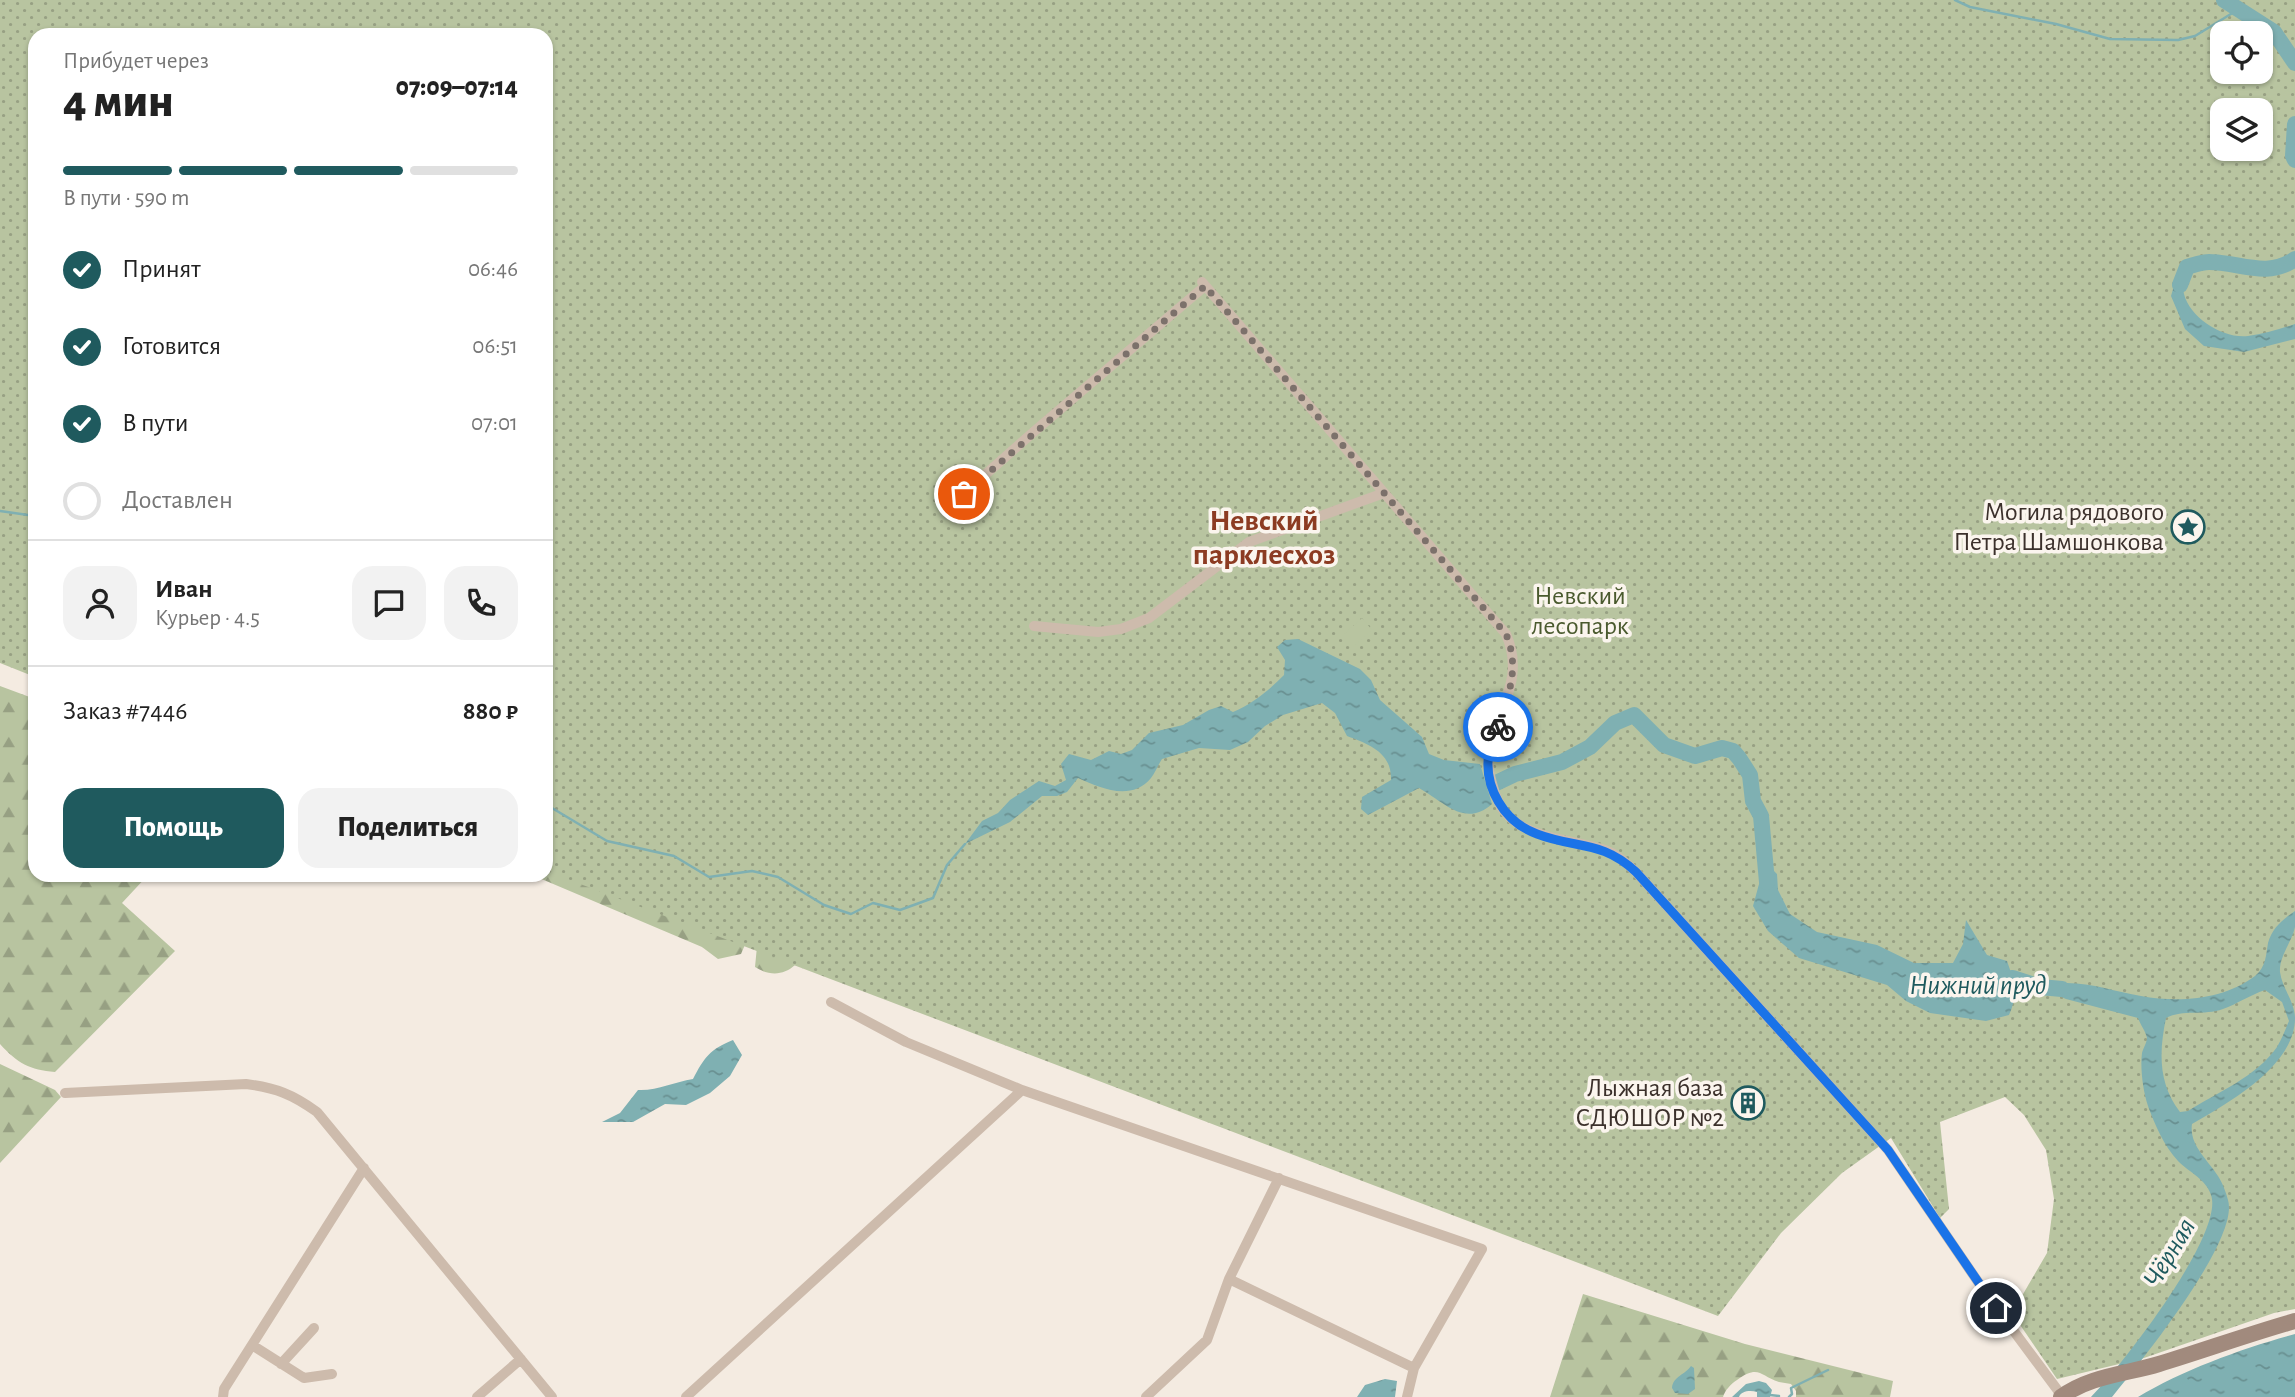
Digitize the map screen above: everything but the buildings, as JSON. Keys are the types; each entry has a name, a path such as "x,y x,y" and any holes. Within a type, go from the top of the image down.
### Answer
{"main road":[{"path":"2062,1397 2081,1384 2148,1367 2295,1321"}],"street":[{"path":"946,510 1203,284 1506,634 1513,652 1513,671 1489,752 1488,770 1497,803 1514,821 1535,834 1606,850 1622,859 1636,872 1888,1150 1987,1296 2062,1397"},
{"path":"1034,626 1098,632 1121,629 1149,618 1249,542 1384,493"},
{"path":"831,1002 906,1042 1022,1090 1482,1249 1415,1368 1407,1397"},
{"path":"65,1093 246,1084 270,1087 295,1096 317,1112 552,1397"},
{"path":"685,1397 1022,1090"},
{"path":"223,1397 224,1389 364,1168"},
{"path":"1146,1397 1207,1340 1229,1279 1279,1178"},
{"path":"1229,1279 1415,1368"},
{"path":"281,1364 314,1328"},
{"path":"252,1345 304,1378 332,1374"},
{"path":"477,1397 521,1359"}],"green space":[{"name":"Невский лесопарк","path":"0,0 2295,0 2295,1309 2274,1313 2144,1358 2057,1379 2012,1313 2047,1253 2054,1199 2046,1150 2024,1115 2005,1097 1940,1122 1949,1209 1940,1218 1891,1138 1842,1173 1781,1233 1718,1316 553,874 553,28 28,28 28,674 0,663"},
{"path":"1362,618 1372,630 1354,646 1343,635"},
{"path":"0,686 28,696 28,882 142,882 122,903 175,951 55,1072 24,1064 0,1044"},
{"path":"553,819 588,848 624,856 645,857 694,880 713,885 766,882 797,896 813,917 812,935 805,953 787,971 780,973 755,967 758,936 750,933 741,954 718,959 702,947 549,882 553,882"},
{"path":"0,1064 55,1090 61,1097 0,1163"},
{"path":"1583,1294 1745,1344 1893,1381 1890,1397 1796,1397 1796,1391 1791,1384 1755,1372 1744,1375 1735,1382 1723,1397 1550,1397"}],"water":[{"path":"2187,267 2184,294 2187,303 2200,319 2209,325 2228,334 2248,336 2295,324 2295,339 2244,352 2204,346 2185,329 2171,296 2178,272"},
{"path":"1298,639 1360,669 1371,680 1380,700 1422,737 1429,754 1444,760 1480,764 1492,804 1473,814 1464,813 1446,806 1419,788 1368,815 1361,809 1362,797 1391,780 1388,762 1377,750 1347,736 1335,713 1322,703 1283,715 1265,726 1248,742 1230,750 1199,748 1162,759 1151,778 1134,790 1105,789 1078,778 1067,792 1057,796 1042,796 1010,822 965,844 982,821 998,813 1010,800 1039,781 1055,786 1066,780 1061,764 1069,754 1091,760 1109,751 1121,754 1132,750 1149,733 1183,725 1221,706 1233,712 1248,705 1284,675 1285,660 1277,647 1285,640"},
{"name":"Нижний пруд","path":"1765,862 1777,874 1778,890 1790,914 1817,932 1877,945 1914,963 1953,963 1963,944 1966,920 1987,955 2007,961 2014,988 2009,1015 1986,1021 1930,1013 1906,1001 1887,985 1799,958 1768,931 1753,906"},
{"path":"2295,911 2295,927 2280,972 2295,1018 2292,1035 2284,1052 2257,1081 2192,1124 2193,1139 2219,1178 2228,1200 2228,1219 2219,1243 2185,1301 2112,1397 2091,1397 2145,1331 2187,1269 2211,1214 2211,1195 2202,1180 2173,1155 2154,1120 2143,1087 2142,1053 2147,1038 2138,1018 2066,999 2040,987 2076,983 2170,999 2215,995 2242,984 2259,972 2265,961 2272,933 2278,924","holes":["2265,990 2282,1002 2289,1021 2279,1044 2268,1058 2236,1083 2188,1111 2180,1112 2168,1090 2162,1067 2166,1018 2223,1009"]},
{"path":"733,1040 742,1055 730,1076 710,1093 686,1105 665,1104 633,1122 602,1122 620,1113 638,1090 693,1079 708,1055"},
{"path":"2295,1334 2295,1397 2138,1397 2215,1360"},
{"path":"1691,1366 1694,1368 1695,1389 1688,1394 1675,1393 1673,1384"},
{"path":"1385,1379 1397,1381 1395,1397 1357,1397 1365,1385"},
{"path":"1759,1381 1766,1383 1772,1390 1770,1397 1757,1397 1757,1392 1752,1391 1732,1397 1746,1384"}],"waterway":[{"path":"1955,0 1970,7 2056,24 2110,39 2178,40 2195,36 2239,9"},
{"name":"Чёрная","path":"2224,0 2274,32 2295,63"},
{"name":"Чёрная","path":"2295,124 2295,160"},
{"name":"Чёрная","path":"2180,285 2187,267 2201,263 2263,269 2284,265 2295,259"},
{"path":"0,511 28,515"},
{"path":"1494,784 1515,774 1562,762 1590,747 1615,723 1634,715 1664,745 1695,756 1722,748 1733,751 1739,758 1750,775 1753,801 1761,816 1767,882"},
{"path":"553,809 607,841 674,856 709,877 752,871 778,877 824,905 851,914 873,903 900,910 933,898 947,865 965,844"},
{"name":"Чёрная","path":"1995,981 2013,978 2040,987 2062,989"},
{"path":"1789,1397 1792,1394 1791,1388 1828,1370"},
{"path":"1770,1395 1779,1396"}],"way so far":[{"path":"964,494 1205,286 1506,634 1513,652 1513,671 1498,727"}],"place":[{"name":"Могила рядового Петра Шамшонкова","path":"2188,527"},
{"name":"Лыжная база СДЮШОР №2","path":"1748,1103"}],"district":[{"name":"Невский парклесхоз","path":"1264,538"}],"route":[{"path":"1498,727 1489,752 1488,770 1497,803 1514,821 1535,834 1606,850 1622,859 1636,872 1888,1150 1996,1308"}]}
